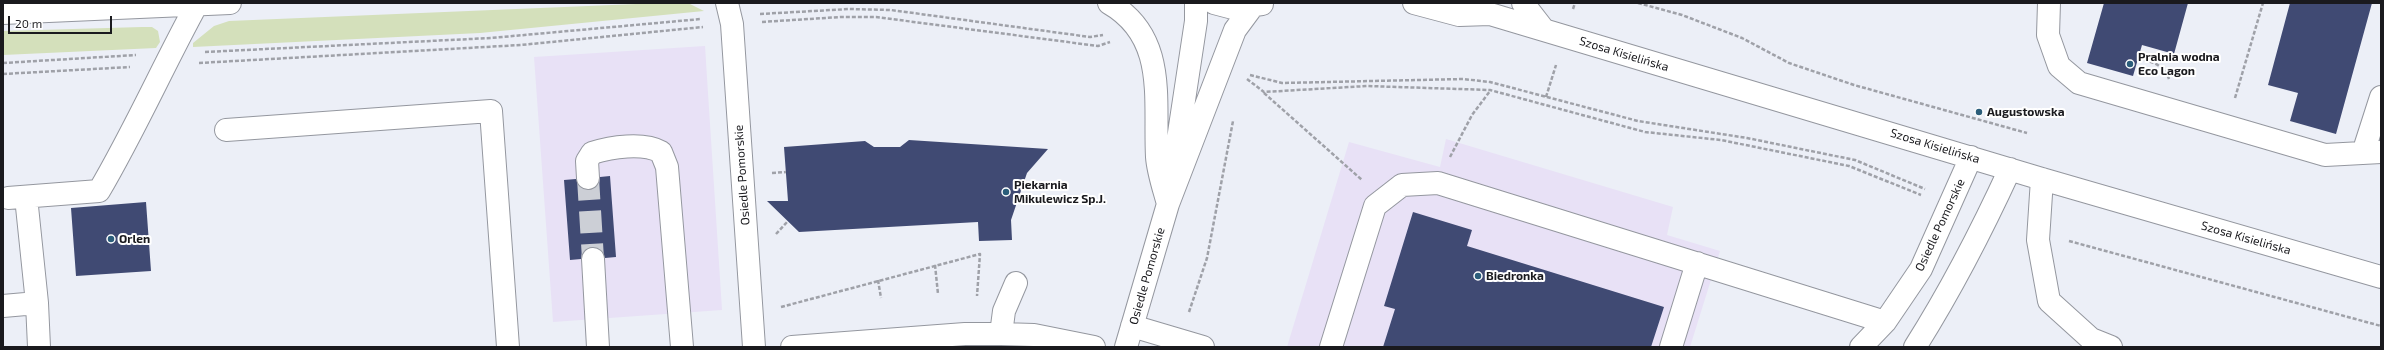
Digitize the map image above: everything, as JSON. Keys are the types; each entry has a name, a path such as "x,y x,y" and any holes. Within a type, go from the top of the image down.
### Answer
{"street":[{"path":"3,13 230,3"},
{"name":"Osiedle Pomorskie","path":"727,3 732,24 754,347"},
{"path":"1109,3 1119,9 1138,28 1147,43 1153,63 1157,159 1168,204"},
{"path":"1168,204 1196,21 1196,3"},
{"path":"1214,3 1233,8 1259,5"},
{"name":"Szosa Kisielińska","path":"1414,3 1459,15 1481,9 1544,30 2042,179 2381,277"},
{"path":"1523,3 1544,30"},
{"path":"2049,3 2048,35 2059,66 2079,83 2227,125 2325,155 2372,152 2381,96"},
{"path":"39,347 37,303 17,198 99,191 121,153 163,65 197,4"},
{"path":"1168,204 1235,30 1259,5"},
{"path":"226,130 491,111 508,347"},
{"path":"588,178 587,160 592,153 598,151 644,147 654,148 661,152 666,167 682,347"},
{"name":"Osiedle Pomorskie","path":"1861,347 1885,322 1921,269 1971,157"},
{"path":"1915,347 1943,303 1989,215 2010,169"},
{"path":"2042,179 2038,240 2049,301 2092,340 2111,347"},
{"path":"1331,347 1375,206 1402,185 1438,183 1885,322"},
{"name":"Osiedle Pomorskie","path":"1126,347 1168,204"},
{"path":"593,258 598,347"},
{"path":"1672,347 1697,264"},
{"path":"1001,334 1004,311 1016,283"},
{"path":"3,306 37,303"},
{"path":"1132,326 1203,347"},
{"path":"792,347 965,334 1034,335 1094,347"}],"path":[{"path":"1638,3 1682,15 1742,38 1796,66 1854,85 2027,133"},
{"path":"2227,125 2263,3"},
{"path":"758,14 849,9 891,10 1090,38 1110,34"},
{"path":"755,22 841,17 876,17 1098,46 1117,40"},
{"path":"200,52 491,38 703,19"},
{"path":"3,74 521,45 707,26"},
{"path":"3,63 138,55"},
{"path":"2138,59 2156,63"},
{"path":"1546,97 1558,60"},
{"path":"1384,199 1245,76 1282,83 1463,79 1490,82 1638,121"},
{"path":"1264,92 1367,86 1490,90 1644,132 1721,140 1849,166 1922,195"},
{"path":"1438,183 1464,129 1490,90"},
{"path":"1180,340 1207,258 1235,115"},
{"path":"764,173 786,172"},
{"path":"778,309 878,280 980,254 977,297"},
{"path":"935,265 938,294"},
{"path":"878,280 881,298"}],"shaded area":[{"path":"705,46 722,310 553,322 534,57"},
{"path":"1446,139 1673,207 1667,235 1720,251 1690,347 1287,347 1349,142 1440,167"}],"green space":[{"path":"688,3 704,11 480,33 193,47 193,43 214,26 229,21"},
{"path":"152,27 158,31 160,42 156,48 3,55 3,31"}],"building":[{"path":"2104,3 2188,3 2174,54 2142,45 2133,76 2087,63"},
{"path":"2290,3 2372,3 2336,134 2290,121 2298,93 2268,85"},
{"path":"909,140 1048,149 1027,173 1011,220 1012,240 979,241 978,222 799,232 767,201 788,201 784,147 865,141 874,147 900,147"},
{"path":"610,176 616,257 605,258 599,248 592,247 582,253 581,259 570,260 564,180 576,179 582,189 589,190 599,184 600,177"},
{"name":"Orlen","path":"146,202 151,271 76,276 71,208"},
{"name":"Biedronka","path":"1413,212 1472,230 1467,246 1664,307 1651,347 1383,347 1395,309 1384,306"}],"tunnel":[{"path":"588,178 593,259"}],"place":[{"name":"Pralnia wodna Eco Lagon","path":"2130,64"},
{"name":"Augustowska","path":"1979,112"},
{"name":"Piekarnia Mikulewicz Sp.J.","path":"1006,192"},
{"name":"Orlen","path":"111,239"},
{"name":"Biedronka","path":"1478,276"}]}
